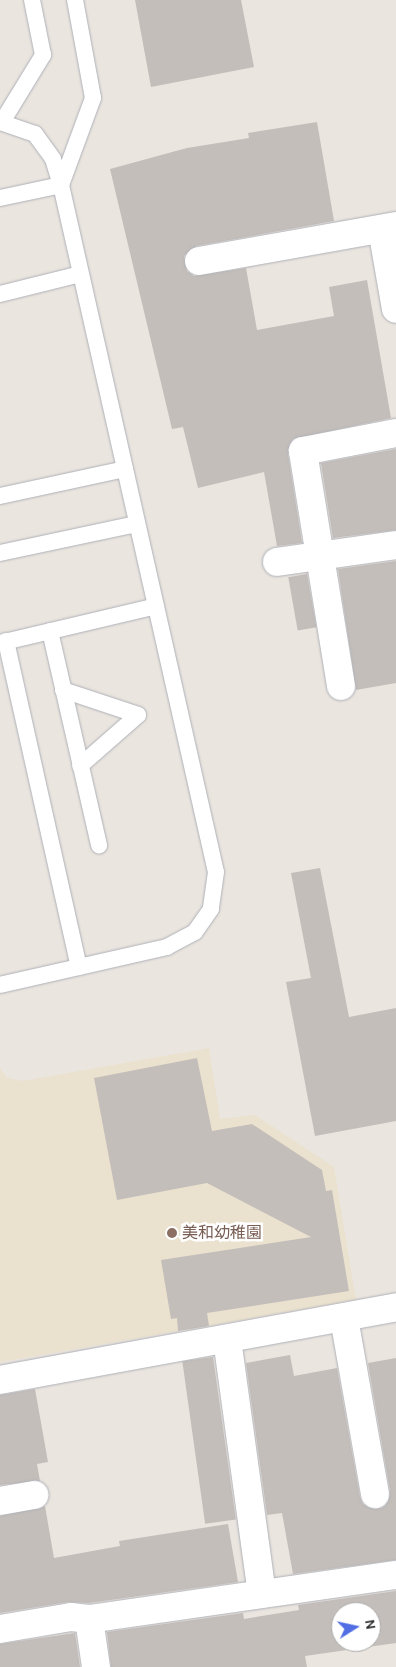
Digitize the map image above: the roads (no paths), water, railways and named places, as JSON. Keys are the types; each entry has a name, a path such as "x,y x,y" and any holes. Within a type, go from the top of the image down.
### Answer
{"street":[{"path":"199,261 389,228 396,309"},
{"path":"341,686 303,451 396,433"},
{"path":"277,562 396,545"},
{"path":"0,1380 344,1318 396,1306"},
{"path":"344,1318 374,1494"},
{"path":"227,1339 262,1594"},
{"path":"0,1501 34,1495"},
{"path":"0,1629 71,1617 89,1619 396,1575"},
{"path":"89,1619 96,1667"}],"lane":[{"path":"0,985 167,947 195,932 211,909 216,872 61,184 53,159 34,134 1,122 43,54 32,0"},
{"path":"61,184 93,98 75,0"},
{"path":"0,198 61,184"},
{"path":"0,294 81,274"},
{"path":"0,496 125,469"},
{"path":"0,553 137,524"},
{"path":"79,967 3,642 156,606"},
{"path":"50,631 99,845"},
{"path":"63,690 138,715 80,766"}],"place":[{"name":"美和幼稚園","path":"172,1233"}]}
